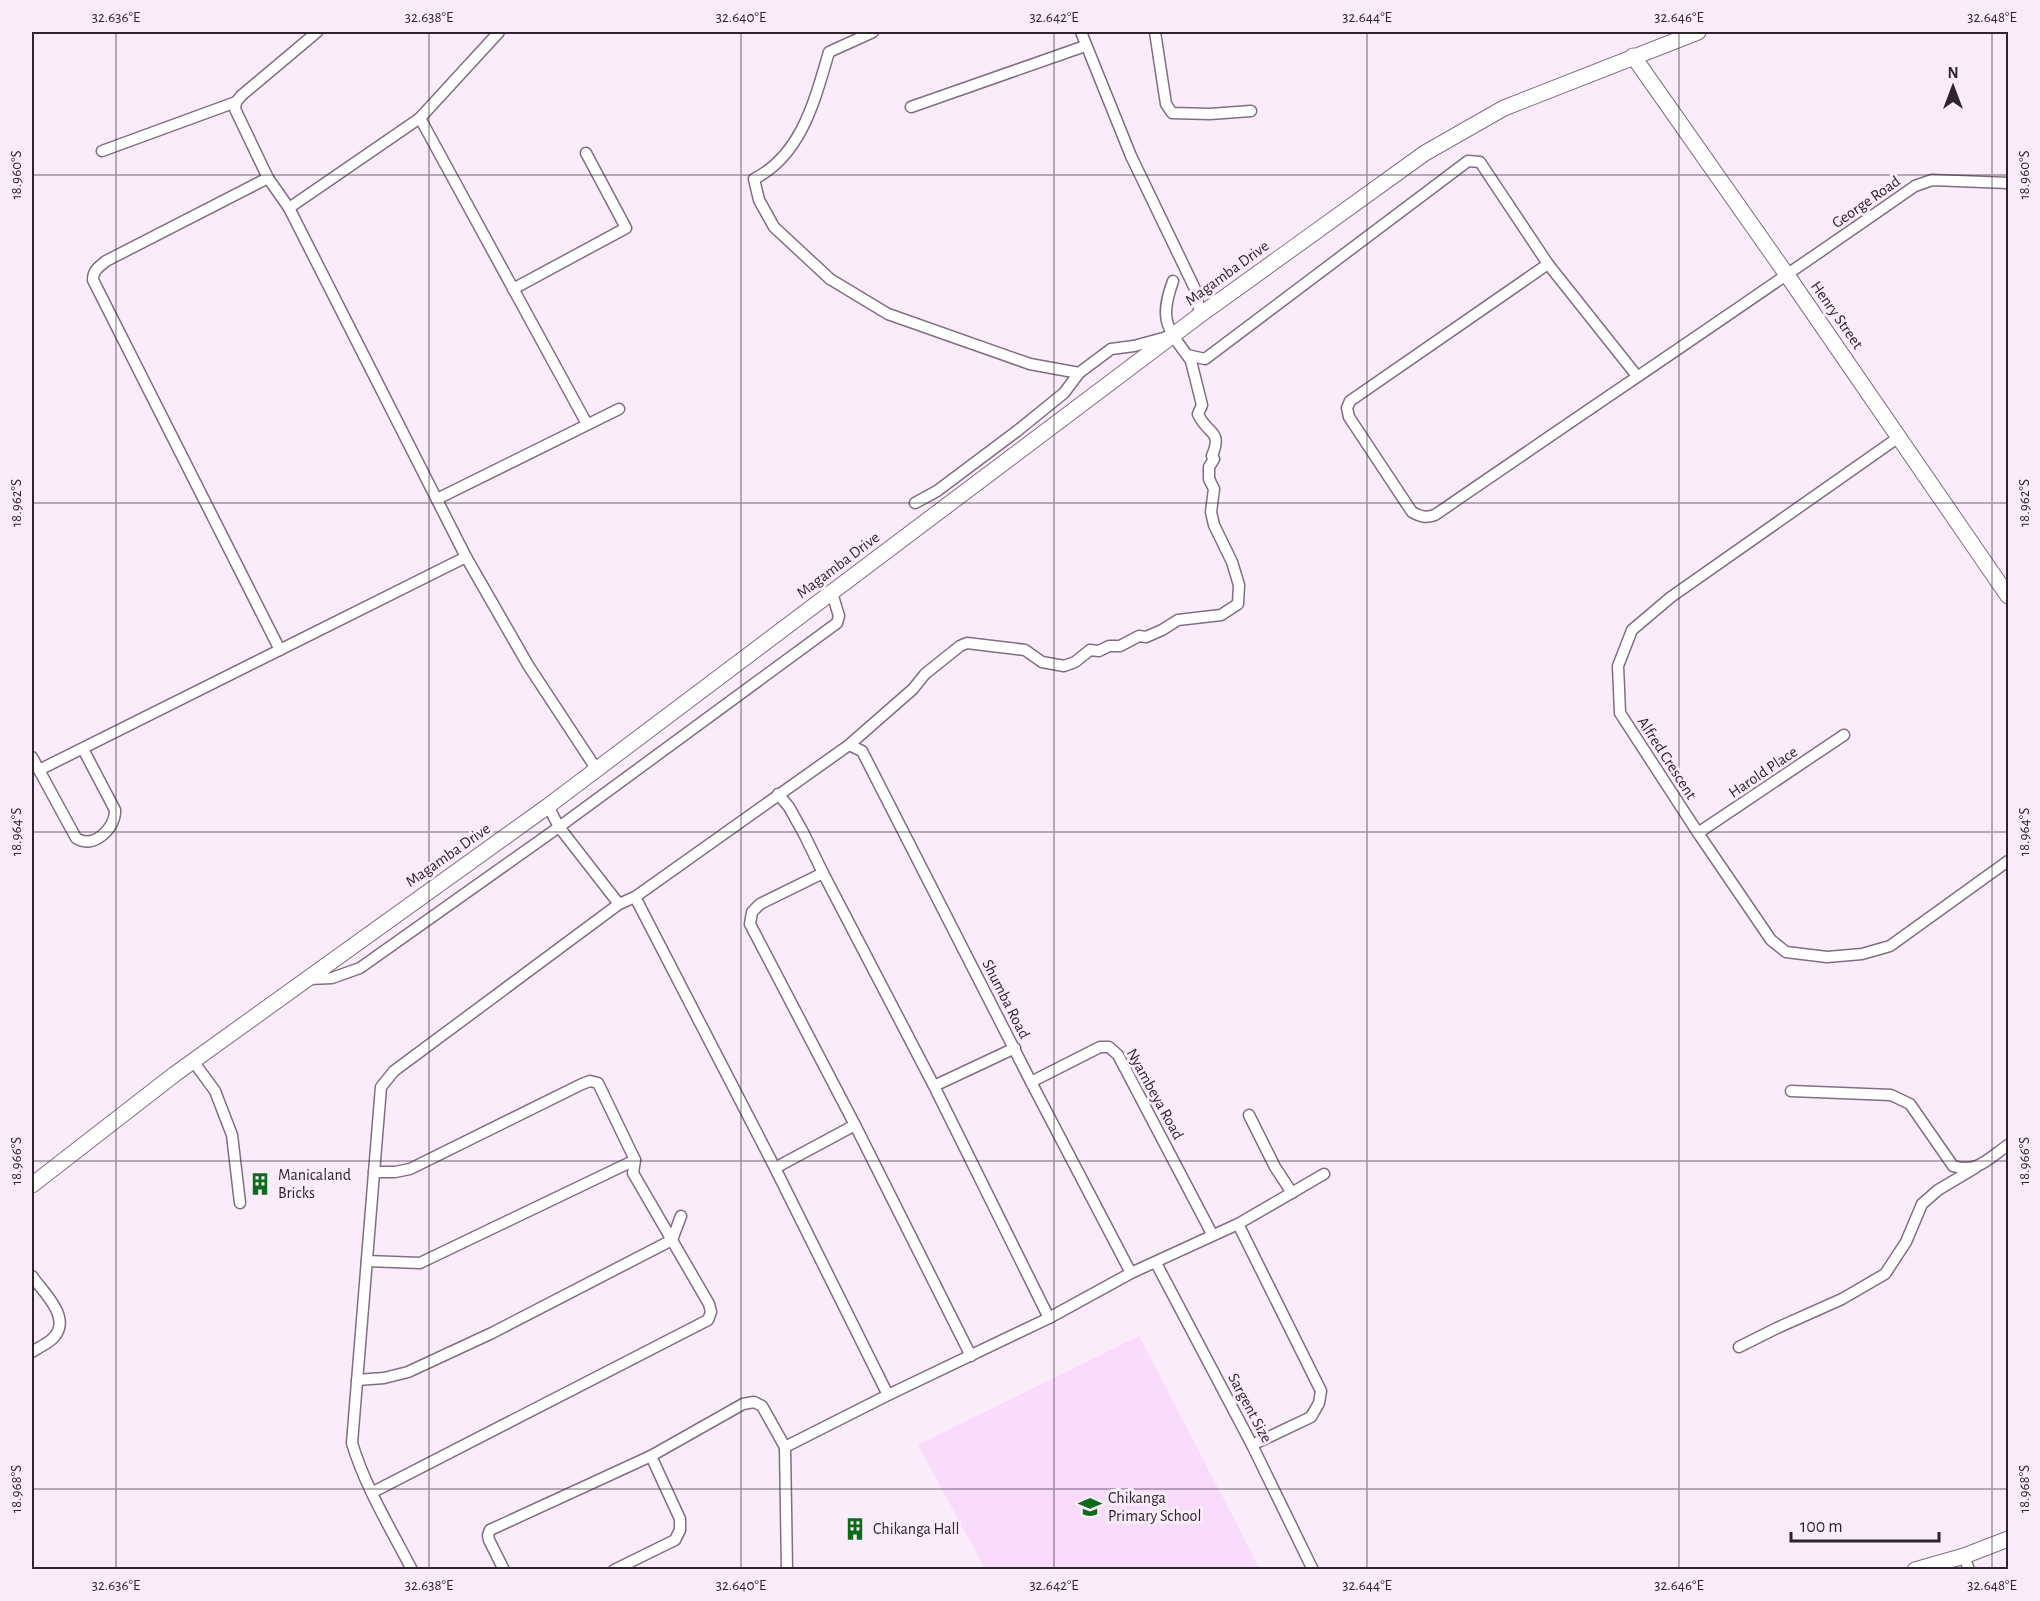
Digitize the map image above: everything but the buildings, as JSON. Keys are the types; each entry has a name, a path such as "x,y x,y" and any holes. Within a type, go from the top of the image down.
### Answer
{"street":[{"path":"102,151 236,102 317,32"},
{"path":"290,208 420,118 499,32"},
{"path":"873,32 829,52 812,110 790,149 769,172 754,179 759,200 774,227 830,279 888,314 1030,364 1079,373"},
{"path":"1080,32 1131,156 1196,291 1200,315"},
{"path":"1155,32 1166,104 1172,113 1210,114 1251,111"},
{"name":"Magamba Drive","path":"32,1185 193,1061 597,770 1200,315 1425,153 1504,108 1698,32"},
{"path":"911,107 1085,46"},
{"name":"Henry Street","path":"1633,56 2008,596"},
{"path":"236,102 235,109 268,178 290,208 466,557 528,665 597,770"},
{"path":"420,118 587,424"},
{"path":"513,289 626,228 586,153"},
{"path":"1187,355 1205,359 1468,161 1480,162 1548,264 1637,376"},
{"path":"268,178 106,261 96,269 93,280 280,650"},
{"name":"George Road","path":"1548,264 1350,401 1347,408 1349,417 1412,512 1425,518 1435,515 1915,186 1932,180 2008,183"},
{"path":"412,1569 373,1492 352,1443 381,1087 394,1071 619,904 635,897 849,745 914,689 925,674 939,664 944,657 967,643 1025,650 1042,662 1064,666 1075,662 1090,650 1100,651 1109,646 1120,646 1139,636 1146,637 1162,630 1178,620 1221,615 1238,604 1239,585 1232,562 1214,525 1211,513 1214,489 1209,479 1209,467 1214,459 1212,456 1217,443 1216,436 1202,422 1198,414 1202,405 1191,361 1172,336 1167,325 1165,311 1173,281"},
{"path":"915,503 937,491 1023,427 1064,393 1079,373 1111,349 1134,346 1172,336"},
{"path":"437,499 619,409"},
{"name":"Alfred Crescent","path":"1899,437 1671,597 1632,630 1618,666 1620,713 1771,940 1786,952 1827,957 1862,954 1890,946 2008,861"},
{"path":"39,770 466,557"},
{"path":"308,979 332,978 360,968 559,827 837,623 839,616 832,593"},
{"name":"Harold Place","path":"1698,833 1844,735"},
{"name":"Shumba Road","path":"849,745 862,751 1131,1273"},
{"path":"32,757 76,838 86,842 105,833 115,818 115,810 82,749"},
{"path":"778,794 789,807 804,834 934,1086 1048,1318"},
{"path":"548,806 559,827 619,904"},
{"path":"823,873 760,904 752,912 750,924 855,1125 971,1356"},
{"path":"635,897 775,1168 888,1395"},
{"name":"Nyambeya Road","path":"1031,1082 1100,1047 1109,1047 1118,1054 1212,1234"},
{"path":"934,1086 1015,1048"},
{"path":"193,1061 215,1091 232,1135 240,1203"},
{"path":"373,1492 708,1320 711,1312 709,1304 633,1173 635,1160 598,1083 590,1081 582,1084 410,1169 374,1172"},
{"path":"1791,1091 1891,1095 1910,1104 1953,1166 1963,1169 1975,1168"},
{"path":"1249,1114 1275,1167 1292,1193"},
{"path":"775,1168 855,1125"},
{"path":"1739,1347 1842,1299 1885,1274 1906,1242 1922,1204 1938,1190 1975,1168 2008,1144"},
{"path":"367,1261 420,1263 635,1160"},
{"path":"785,1447 1048,1318 1131,1273 1238,1224 1324,1174"},
{"path":"357,1380 384,1378 408,1372 492,1333 672,1240 681,1216"},
{"path":"1238,1224 1321,1391 1311,1417 1252,1445"},
{"name":"Sargent Size","path":"1156,1263 1252,1445 1313,1569"},
{"path":"32,1276 57,1310 59,1323 54,1337 32,1352"},
{"path":"504,1569 489,1540 490,1530 651,1456 743,1404 754,1402 762,1406 785,1447 787,1569"},
{"path":"614,1569 675,1540 680,1530 680,1519 651,1456"},
{"path":"1915,1569 1966,1563 2008,1539"}],"shaded area":[{"name":"Chikanga Primary School","path":"1139,1336 1260,1569 985,1569 918,1445"}],"place":[{"name":"Manicaland Bricks","path":"260,1184"},
{"name":"Chikanga Primary School","path":"1090,1507"},
{"name":"Chikanga Hall","path":"855,1529"}]}
